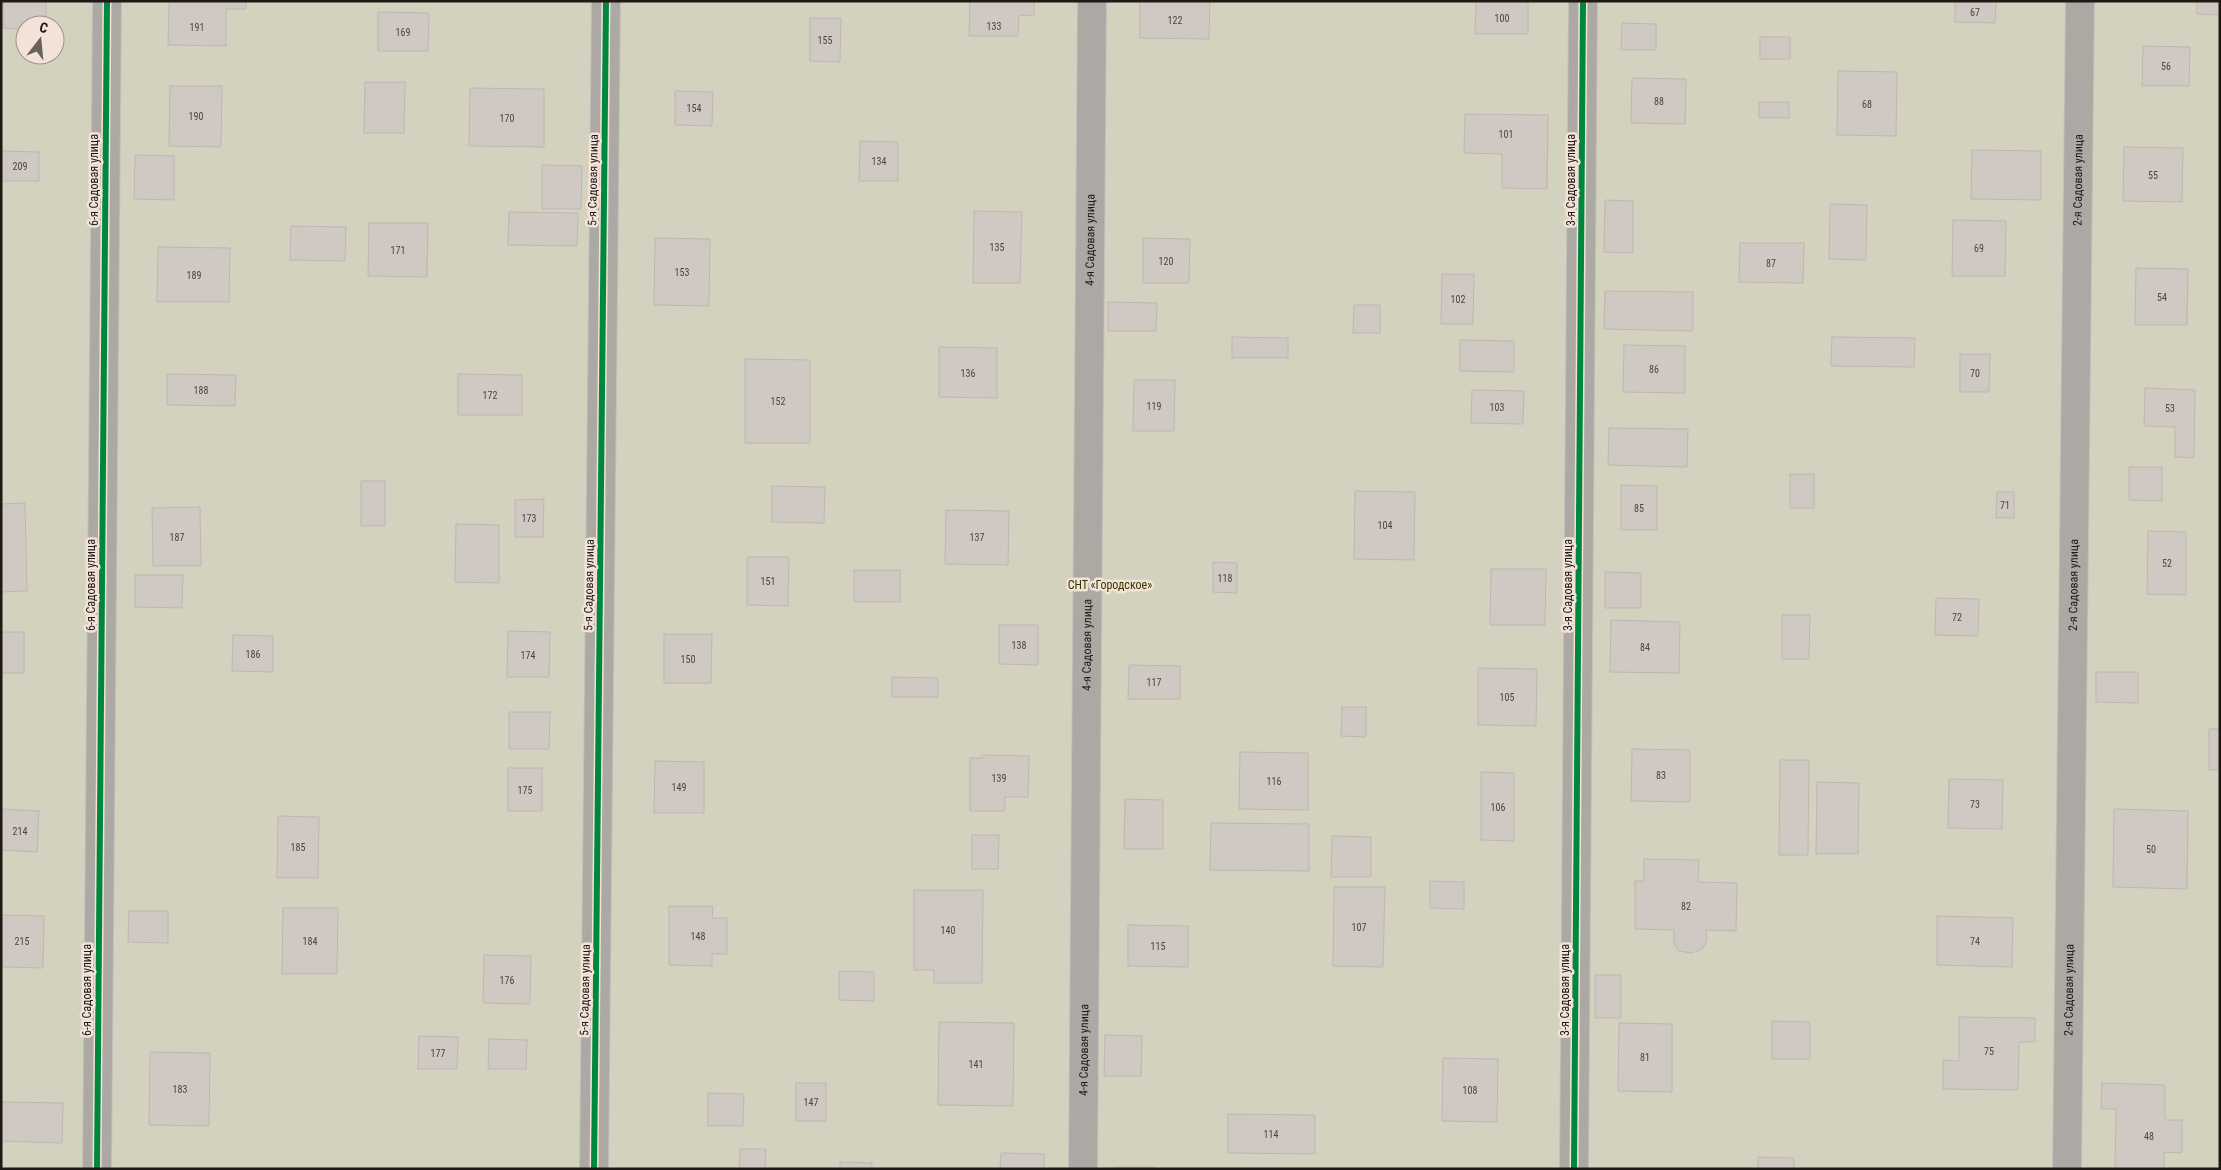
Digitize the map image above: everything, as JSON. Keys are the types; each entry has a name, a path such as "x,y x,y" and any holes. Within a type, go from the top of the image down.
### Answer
{"street":[{"name":"6-я Садовая улица","path":"97,1169 107,1"},
{"name":"5-я Садовая улица","path":"594,1169 606,1"},
{"name":"4-я Садовая улица","path":"1083,1169 1092,1"},
{"name":"3-я Садовая улица","path":"1574,1169 1583,1"},
{"name":"2-я Садовая улица","path":"2067,1169 2080,1"}],"green space":[{"name":"СНТ «Городское»","path":"1,1 2220,1 2220,1169 1,1169"}],"building":[{"path":"3,1 46,1 46,15 15,15 15,29 3,28"},
{"path":"169,1 246,1 246,9 226,9 226,46 168,45"},
{"path":"970,1 1034,1 1034,16 1019,15 1018,36 969,36"},
{"path":"1140,1 1210,1 1209,39 1140,38"},
{"path":"1476,1 1528,1 1528,34 1475,34"},
{"path":"1955,1 1996,1 1995,23 1955,22"},
{"path":"2197,1 2220,1 2220,15 2197,14"},
{"path":"378,12 429,13 428,51 378,51"},
{"path":"810,18 841,18 840,62 810,61"},
{"path":"1622,23 1656,24 1656,50 1621,50"},
{"path":"1760,37 1790,37 1790,59 1760,59"},
{"path":"2143,46 2190,47 2189,86 2142,86"},
{"path":"1838,71 1897,72 1896,136 1837,135"},
{"path":"1632,78 1686,79 1685,124 1631,123"},
{"path":"365,82 405,82 404,133 364,133"},
{"path":"170,86 222,86 221,147 169,146"},
{"path":"470,88 544,89 544,147 469,146"},
{"path":"675,91 713,92 712,126 675,125"},
{"path":"1759,102 1789,102 1789,118 1759,118"},
{"path":"1465,114 1548,115 1547,189 1502,188 1502,154 1464,153"},
{"path":"860,141 898,142 898,181 859,181"},
{"path":"2124,147 2183,148 2182,202 2123,201"},
{"path":"1972,150 2041,151 2041,200 1971,199"},
{"path":"1,151 39,152 39,181 1,181"},
{"path":"135,155 174,156 174,200 134,199"},
{"path":"542,165 582,166 581,209 542,209"},
{"path":"1605,200 1633,201 1633,253 1604,252"},
{"path":"1830,204 1867,205 1866,260 1829,259"},
{"path":"974,211 1022,212 1020,283 973,283"},
{"path":"509,212 578,213 577,246 508,245"},
{"path":"1953,220 2006,221 2005,276 1952,276"},
{"path":"369,223 428,223 427,277 368,276"},
{"path":"291,226 346,227 345,261 290,260"},
{"path":"655,238 710,239 709,306 654,305"},
{"path":"1143,238 1190,239 1189,283 1143,283"},
{"path":"1740,243 1804,243 1803,283 1739,282"},
{"path":"158,247 230,248 229,302 157,302"},
{"path":"2136,268 2188,269 2187,325 2135,325"},
{"path":"1442,274 1474,274 1473,324 1441,324"},
{"path":"1605,291 1693,292 1693,331 1604,329"},
{"path":"1108,302 1157,303 1156,331 1108,331"},
{"path":"1354,305 1380,305 1380,333 1353,333"},
{"path":"1232,337 1288,338 1288,358 1232,358"},
{"path":"1832,337 1915,338 1914,367 1831,366"},
{"path":"1460,340 1514,341 1514,372 1460,371"},
{"path":"1624,345 1685,346 1685,393 1623,392"},
{"path":"939,347 997,348 997,398 939,397"},
{"path":"1960,354 1990,354 1989,392 1960,392"},
{"path":"745,359 810,360 810,443 745,443"},
{"path":"167,374 236,375 235,406 167,405"},
{"path":"458,374 522,375 522,415 458,415"},
{"path":"1134,380 1175,380 1174,431 1133,431"},
{"path":"2145,388 2195,390 2194,458 2175,457 2175,427 2144,426"},
{"path":"1472,390 1524,391 1523,424 1471,423"},
{"path":"1609,428 1688,429 1687,467 1608,465"},
{"path":"2129,467 2162,467 2162,501 2129,500"},
{"path":"1790,474 1814,474 1814,508 1790,508"},
{"path":"361,481 385,481 385,526 361,526"},
{"path":"1621,485 1657,486 1657,530 1621,530"},
{"path":"772,486 825,487 824,523 772,522"},
{"path":"1355,491 1415,492 1414,560 1354,559"},
{"path":"1997,492 2014,492 2014,518 1996,518"},
{"path":"544,499 543,537 515,537 515,500"},
{"path":"25,503 27,591 1,592 1,504"},
{"path":"200,507 201,566 153,566 152,508"},
{"path":"946,510 1009,511 1008,565 945,564"},
{"path":"456,524 499,525 499,583 455,582"},
{"path":"2148,531 2186,532 2186,595 2147,594"},
{"path":"747,557 789,557 788,606 747,605"},
{"path":"1213,562 1237,563 1237,593 1213,592"},
{"path":"1491,569 1546,569 1545,625 1490,625"},
{"path":"854,570 900,570 900,602 854,602"},
{"path":"1605,572 1641,573 1641,608 1605,608"},
{"path":"135,575 183,575 182,608 135,607"},
{"path":"1936,598 1979,599 1978,636 1935,635"},
{"path":"1782,615 1810,615 1809,659 1782,659"},
{"path":"1611,620 1680,622 1679,673 1610,672"},
{"path":"999,625 1038,625 1038,665 999,664"},
{"path":"508,631 550,632 549,677 507,677"},
{"path":"1,632 24,632 24,673 1,673"},
{"path":"664,634 712,634 711,683 664,683"},
{"path":"233,635 273,636 273,672 232,671"},
{"path":"1129,665 1180,666 1180,699 1128,699"},
{"path":"1478,668 1537,669 1536,726 1478,725"},
{"path":"2096,672 2138,672 2138,703 2096,702"},
{"path":"892,677 938,678 938,697 892,697"},
{"path":"1342,707 1366,707 1366,737 1341,736"},
{"path":"509,712 550,712 549,749 509,749"},
{"path":"2209,729 2220,729 2220,770 2209,770"},
{"path":"1632,749 1690,750 1690,802 1631,801"},
{"path":"1240,752 1308,753 1308,810 1239,809"},
{"path":"982,755 1029,756 1028,797 1005,797 1005,811 970,811 970,758 982,758"},
{"path":"1780,760 1809,760 1808,855 1779,855"},
{"path":"655,761 704,762 704,813 654,813"},
{"path":"508,768 542,768 542,811 508,811"},
{"path":"1481,772 1514,773 1514,841 1481,840"},
{"path":"1949,779 2003,780 2002,829 1948,828"},
{"path":"1817,782 1859,783 1858,854 1816,854"},
{"path":"1125,799 1163,800 1163,849 1124,849"},
{"path":"1,809 39,811 37,852 1,850"},
{"path":"2114,809 2188,811 2187,889 2113,887"},
{"path":"278,816 319,817 318,878 277,878"},
{"path":"1211,823 1309,824 1309,871 1210,870"},
{"path":"972,835 999,835 998,869 972,869"},
{"path":"1332,836 1371,837 1371,877 1331,877"},
{"path":"1644,859 1699,860 1698,882 1737,883 1736,931 1706,930 1707,941 1702,949 1692,953 1679,951 1674,944 1674,930 1635,929 1635,881 1644,881"},
{"path":"1430,881 1464,882 1464,909 1430,908"},
{"path":"1334,887 1385,887 1383,967 1333,966"},
{"path":"914,890 983,890 982,983 934,983 934,970 914,970"},
{"path":"669,906 713,906 712,918 727,918 727,954 712,954 712,966 669,965"},
{"path":"283,908 338,908 337,974 282,974"},
{"path":"129,911 168,911 168,943 128,942"},
{"path":"1,915 44,916 43,968 1,967"},
{"path":"1937,916 2013,918 2012,967 1937,965"},
{"path":"1128,925 1188,926 1188,967 1128,966"},
{"path":"484,955 531,956 530,1004 483,1003"},
{"path":"839,971 874,972 874,1001 839,1000"},
{"path":"1595,975 1621,975 1621,1018 1595,1018"},
{"path":"1959,1017 2035,1018 2035,1042 2019,1042 2018,1090 1943,1089 1943,1060 1959,1061"},
{"path":"1772,1021 1810,1022 1810,1059 1772,1059"},
{"path":"939,1022 1014,1023 1013,1106 938,1105"},
{"path":"1619,1023 1672,1024 1672,1092 1618,1091"},
{"path":"1105,1035 1142,1036 1141,1076 1104,1076"},
{"path":"419,1036 458,1037 457,1069 418,1069"},
{"path":"489,1039 527,1040 526,1069 488,1069"},
{"path":"150,1052 210,1053 209,1126 149,1125"},
{"path":"1443,1058 1498,1059 1497,1122 1442,1121"},
{"path":"796,1083 826,1083 826,1121 796,1121"},
{"path":"2102,1083 2165,1085 2165,1120 2182,1120 2182,1153 2164,1152 2164,1169 2115,1169 2116,1109 2101,1109"},
{"path":"708,1093 744,1094 743,1126 708,1126"},
{"path":"1,1102 63,1103 62,1143 1,1141"},
{"path":"1228,1114 1315,1115 1315,1154 1228,1153"},
{"path":"740,1149 766,1149 765,1169 739,1169"},
{"path":"1001,1153 1044,1154 1044,1169 1000,1169"},
{"path":"1758,1157 1794,1158 1794,1169 1758,1169"},
{"path":"840,1162 872,1163 872,1169 840,1169"},
{"path":"1114,1167 1154,1167 1154,1169 1114,1169"}],"cycle path":[{"path":"97,1169 107,1"},
{"path":"594,1169 606,1"},
{"path":"1574,1169 1583,1"}]}
